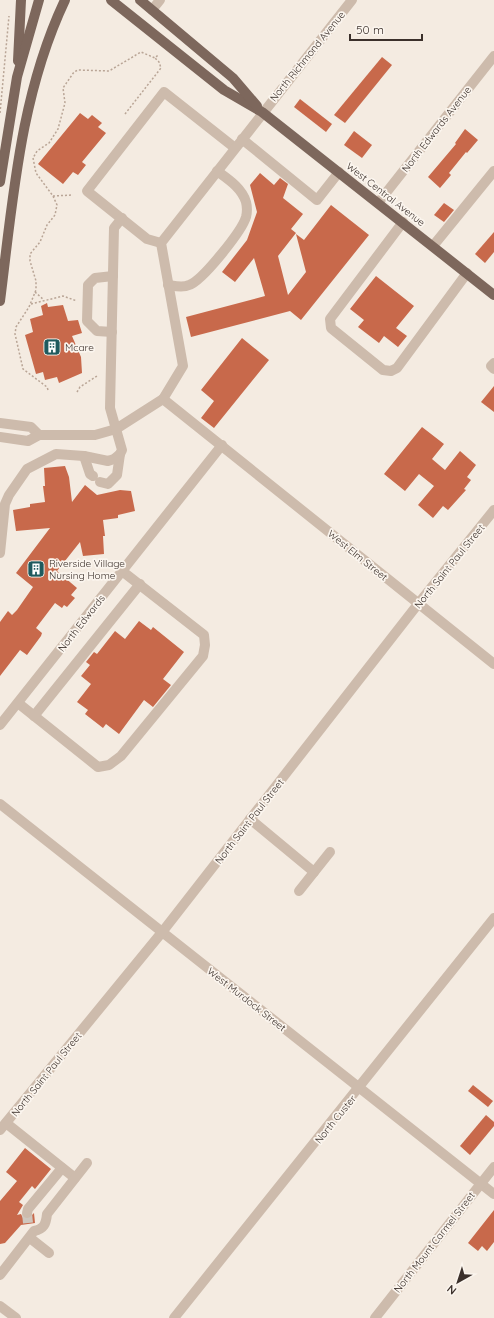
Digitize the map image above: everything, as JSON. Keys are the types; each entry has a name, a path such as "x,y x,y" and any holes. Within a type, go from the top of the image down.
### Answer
{"main road":[{"path":"18,77 21,0"},
{"path":"0,182 18,77 39,0"},
{"path":"0,301 24,124 42,61 65,0"},
{"name":"West Central Avenue","path":"111,0 224,90 262,112 467,273 492,290"},
{"name":"West Central Avenue","path":"140,0 233,78 262,112"}],"street":[{"path":"152,10 160,0"},
{"name":"North Richmond Avenue","path":"161,243 262,112 352,0"},
{"name":"North Edwards Avenue","path":"378,203 494,56"},
{"path":"0,437 28,442 39,435 95,435 116,429 163,399 183,366 161,243 147,239 87,191 164,92 235,148"},
{"path":"242,139 317,200 339,172"},
{"path":"433,246 494,171"},
{"path":"168,285 185,287 194,283 202,276 235,236 246,217 246,202 239,189 216,172"},
{"path":"84,456 90,474 97,479 108,484 117,475 121,445 110,408 114,228 122,218"},
{"path":"403,222 330,319 331,328 384,370 391,371 397,368 467,273"},
{"path":"112,332 97,331 87,321 88,285 95,278 113,276"},
{"path":"494,363 491,366 494,369"},
{"name":"West Elm Street","path":"163,399 494,664"},
{"path":"0,423 31,427 39,435"},
{"name":"North Edwards","path":"0,725 222,445"},
{"path":"0,553 6,504 9,495 27,469 35,463 56,454 84,456 108,461 120,454"},
{"name":"North Saint Paul Street","path":"3,1127 163,931 418,604 494,510"},
{"path":"18,703 98,767 109,765 121,756 202,656 205,645 204,635 122,571"},
{"path":"34,716 140,584"},
{"name":"West Murdock Street","path":"0,804 163,931 494,1194"},
{"path":"250,819 314,872"},
{"path":"299,891 330,852"},
{"name":"North Custer","path":"174,1318 360,1088 494,918"},
{"path":"3,1127 75,1178"},
{"path":"0,1275 31,1231 41,1230 46,1223 47,1214 88,1163"},
{"name":"North Mount Carmel Street","path":"374,1318 494,1167"},
{"path":"27,1213 28,1209 62,1168"},
{"path":"31,1231 49,1253"},
{"path":"0,1306 16,1318"}],"path":[{"path":"0,113 10,16"},
{"path":"48,390 47,387 23,370 15,334 16,327 31,304 35,292 36,281 30,261 30,254 40,242 47,225 57,210 56,201 36,173 33,158 35,153 49,143 58,129 65,103 62,92 64,85 74,72 78,70 109,71 142,52 155,58 159,62 161,68 125,114"},
{"path":"155,58 159,54"},
{"path":"53,196 73,195"},
{"path":"35,292 44,300"},
{"path":"31,304 63,296 79,301"},
{"path":"77,392 80,387 97,376"}],"building":[{"path":"382,57 392,65 345,123 334,115"},
{"path":"300,99 332,124 326,132 294,107"},
{"path":"80,113 88,119 92,115 102,123 98,127 106,133 82,162 86,165 78,175 73,172 63,184 38,164"},
{"path":"465,129 478,140 449,173 451,175 440,188 428,177 456,144 455,143"},
{"path":"354,131 372,145 362,158 344,145"},
{"path":"260,173 274,185 280,178 288,184 283,198 303,214 291,229 296,233 278,256 288,295 306,272 296,234 304,240 331,205 369,235 301,320 290,311 191,337 186,317 265,296 254,258 235,282 222,272 247,240 257,212 250,185"},
{"path":"444,203 454,210 444,222 434,215"},
{"path":"494,232 494,252 485,263 475,254"},
{"path":"376,276 414,306 396,328 407,336 398,347 384,336 379,343 358,327 364,320 350,309"},
{"name":"Mcare","path":"47,303 48,307 63,305 68,321 78,320 82,333 72,336 81,357 82,373 59,383 57,377 45,380 43,372 36,374 25,335 33,332 30,319 43,315 41,306"},
{"path":"242,338 269,360 214,428 201,418 214,401 201,390"},
{"path":"494,386 494,412 481,402"},
{"path":"422,427 444,444 432,459 445,470 460,451 476,465 467,477 471,480 464,489 466,490 448,510 443,506 433,518 418,505 434,486 419,474 405,491 384,474"},
{"name":"Riverside Village Nursing Home","path":"65,466 69,477 72,502 85,485 97,495 120,490 131,491 135,511 118,515 118,518 103,520 105,536 103,536 104,554 83,556 80,542 57,571 77,588 71,595 75,598 67,607 64,605 62,608 55,603 36,628 42,633 41,636 27,655 20,650 0,676 0,622 8,611 12,615 17,610 33,587 16,573 50,528 16,531 13,510 30,507 30,504 45,502 43,486 45,486 44,468"},
{"path":"139,621 151,630 153,627 184,652 163,679 171,685 153,707 144,700 119,734 106,724 103,728 85,714 88,710 77,702 91,684 81,676 90,665 86,662 94,652 97,654 115,631 125,639"},
{"path":"473,1085 493,1101 488,1107 468,1091"},
{"path":"486,1115 494,1122 494,1126 470,1155 460,1146"},
{"path":"25,1148 51,1169 35,1189 32,1186 19,1202 23,1205 17,1215 21,1214 23,1218 28,1219 34,1213 35,1223 21,1225 5,1243 0,1244 0,1201 17,1181 6,1172"},
{"path":"494,1210 494,1242 487,1251 482,1246 478,1251 468,1243"}],"tunnel":[{"path":"27,1213 28,1223"}],"place":[{"name":"Mcare","path":"52,347"},
{"name":"Riverside Village Nursing Home","path":"36,569"}]}
